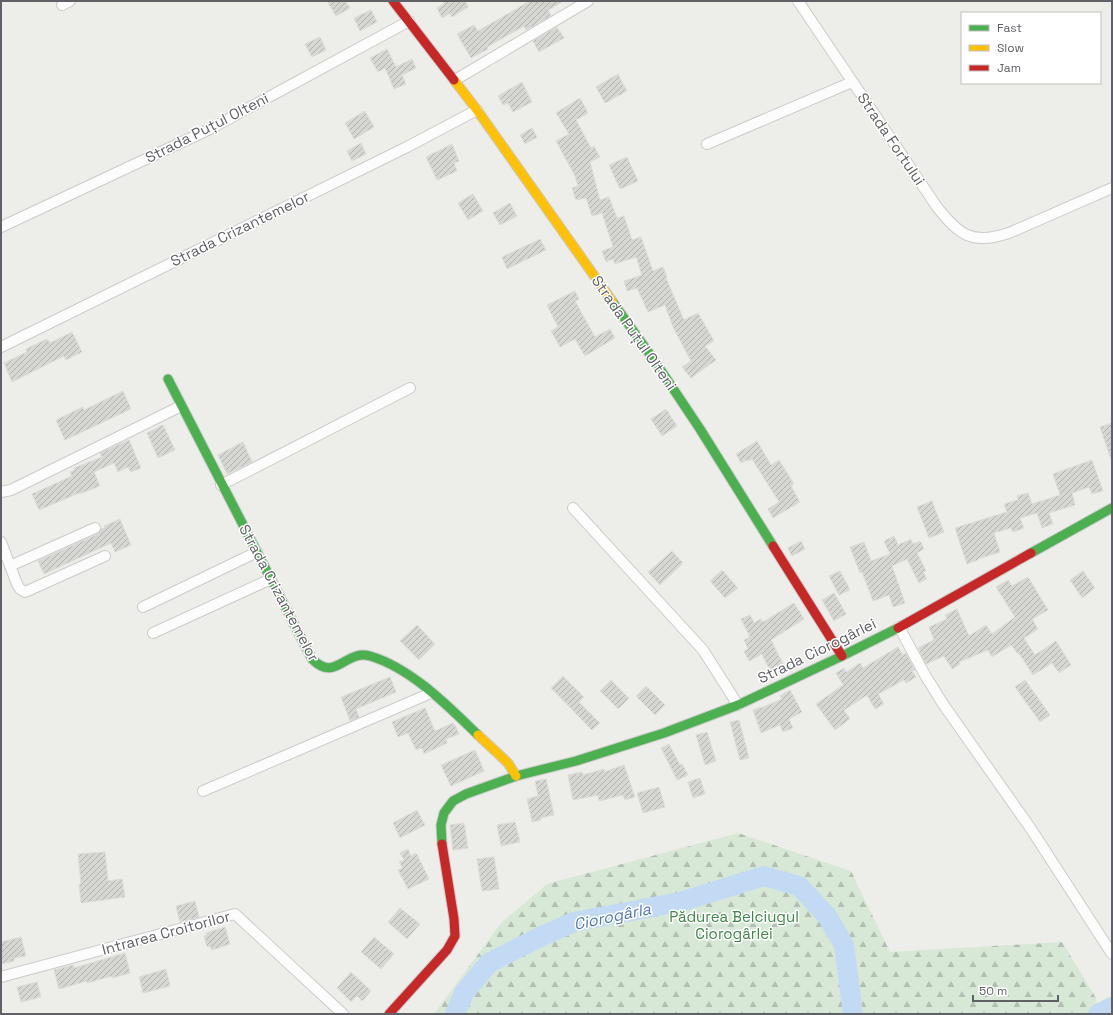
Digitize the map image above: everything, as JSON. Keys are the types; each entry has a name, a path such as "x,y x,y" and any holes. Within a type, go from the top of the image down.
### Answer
{"street":[{"name":"Strada Puțul Olteni","path":"393,1 410,21 477,110 656,363 700,429 842,656"},
{"path":"455,80 588,1"},
{"name":"Strada Fortului","path":"798,1 937,207 947,220 969,236 981,239 994,238 1009,233 1112,188"},
{"name":"Strada Puțul Olteni","path":"1,227 210,129 410,21"},
{"path":"707,144 852,82"},
{"name":"Strada Crizantemelor","path":"1,347 407,147 477,110"},
{"name":"Strada Crizantemelor","path":"168,379 221,485 317,666 321,669 328,669 359,655 365,655 396,666 432,693 508,763 516,776"},
{"path":"221,485 410,388"},
{"path":"1,492 11,490 181,406"},
{"path":"573,508 703,650 738,705"},
{"name":"Strada Ciorogârlei","path":"389,1014 447,950 455,936 454,919 441,839 441,825 444,814 453,801 466,794 516,776 576,761 664,733 738,705 842,656 899,627 1112,508"},
{"path":"10,566 95,528"},
{"path":"1,542 17,584 20,589 25,592 105,556"},
{"path":"143,607 257,552"},
{"path":"153,633 271,579"},
{"path":"899,627 925,675 943,704 1031,829 1112,954"},
{"path":"203,791 432,693"},
{"name":"Intrarea Croitorilor","path":"1,977 235,914 343,1014"}],"green space":[{"name":"Pădurea Belciugul Ciorogârlei","path":"738,833 851,871 890,952 1062,942 1096,998 1098,1014 434,1014 501,923 547,884"}],"building":[{"path":"327,1 345,1 350,8 336,16"},
{"path":"443,1 465,1 468,7 452,17 450,13 442,18 437,8 444,4"},
{"path":"530,1 564,1 548,10 551,16 526,30 524,26 471,58 457,34 474,25 478,31"},
{"path":"371,10 377,22 360,31 354,18"},
{"path":"557,27 564,38 539,52 533,41"},
{"path":"320,37 326,50 312,57 305,44"},
{"path":"387,49 396,67 412,59 416,68 402,75 406,84 394,89 385,68 378,72 370,58"},
{"path":"618,74 627,91 605,103 596,87"},
{"path":"522,82 532,102 513,112 508,103 503,105 498,96"},
{"path":"580,98 588,113 576,120 591,148 594,146 600,157 590,162 600,200 609,197 617,218 624,216 632,240 641,237 653,271 663,267 667,277 666,278 684,320 698,313 714,341 705,346 716,360 691,378 682,367 691,361 673,327 665,305 648,312 637,288 627,291 624,281 642,275 636,257 615,264 613,259 606,262 602,251 613,247 602,213 592,216 586,198 576,200 572,188 578,186 575,176 556,141 569,134 556,113"},
{"path":"365,111 374,127 354,139 345,123"},
{"path":"532,128 537,137 525,144 520,135"},
{"path":"361,143 366,154 352,161 347,151"},
{"path":"452,144 459,161 454,163 457,171 437,180 426,157"},
{"path":"627,157 638,181 620,189 609,165"},
{"path":"473,194 483,211 468,220 458,203"},
{"path":"510,203 517,216 500,225 493,213"},
{"path":"540,239 546,250 507,269 502,257"},
{"path":"575,291 579,299 575,301 595,337 610,329 615,338 585,356 575,339 560,347 551,331 558,327 547,305"},
{"path":"72,332 82,352 66,360 64,356 12,382 4,363 27,352 26,349 47,339 50,343"},
{"path":"123,391 131,409 65,440 56,420 83,407 84,410"},
{"path":"666,409 677,426 662,436 651,419"},
{"path":"1112,423 1112,459 1111,459 1100,427"},
{"path":"163,425 175,450 158,458 147,433"},
{"path":"129,440 141,468 131,472 128,467 118,472 114,463 94,472 100,486 39,510 32,494 72,476 70,472 75,470 74,468 102,457 100,453"},
{"path":"757,441 771,465 779,460 794,484 791,486 800,502 773,518 768,509 779,502 752,459 741,463 736,454"},
{"path":"243,442 252,462 227,474 218,455"},
{"path":"1092,460 1103,491 1092,494 1089,487 1072,493 1075,505 1049,513 1053,524 1042,528 1037,513 1020,518 1024,528 1013,532 1011,528 994,533 1000,552 967,564 955,528 1007,512 1004,504 1018,500 1017,496 1028,493 1032,504 1060,495 1053,474"},
{"path":"932,501 944,532 929,538 917,507"},
{"path":"120,519 131,545 115,552 111,543 44,574 38,561 98,534 101,529 105,528 104,526"},
{"path":"894,536 898,545 911,539 913,544 920,541 924,549 917,553 926,571 923,572 927,579 919,583 907,559 892,566 905,603 893,607 889,595 873,601 862,572 860,573 850,547 864,542 871,561 890,554 884,541"},
{"path":"801,541 805,549 792,556 788,548"},
{"path":"672,551 683,563 660,585 648,572"},
{"path":"722,570 738,588 725,598 710,581"},
{"path":"840,571 850,590 839,595 829,576"},
{"path":"1083,571 1095,588 1082,598 1070,580"},
{"path":"1028,577 1048,610 1032,619 1038,629 1024,638 1035,655 1056,641 1071,665 1059,673 1052,663 1033,675 1019,653 1018,654 1011,645 992,657 988,650 959,662 960,664 952,669 944,656 926,664 918,648 934,640 929,627 947,619 945,615 957,609 969,636 986,625 992,634 1015,617 996,587 1008,580 1012,586"},
{"path":"834,593 846,614 834,621 822,600"},
{"path":"794,603 804,619 771,640 784,666 771,673 762,654 749,661 744,651 748,649 744,640 750,637 741,619 750,615 754,623 761,619 763,622"},
{"path":"417,625 435,644 419,660 400,641"},
{"path":"898,647 903,655 906,653 915,670 912,671 916,677 906,683 904,680 878,694 884,704 875,709 867,695 844,710 850,719 835,730 816,704 843,685 836,673 844,668 846,672 860,663 863,668"},
{"path":"563,676 584,697 579,702 600,723 592,730 551,688"},
{"path":"390,677 396,692 356,709 359,717 350,721 341,697"},
{"path":"611,680 629,698 618,709 600,691"},
{"path":"1025,680 1050,715 1040,722 1015,687"},
{"path":"646,686 665,705 655,715 636,696"},
{"path":"790,690 802,712 789,719 793,728 783,732 780,725 761,733 753,710 782,699 780,696"},
{"path":"425,708 435,731 453,723 459,734 446,739 447,743 424,754 422,748 416,750 408,733 398,737 392,722"},
{"path":"739,720 749,758 740,760 730,722"},
{"path":"707,732 716,761 705,765 696,735"},
{"path":"669,744 680,765 682,764 688,775 677,780 661,748"},
{"path":"475,750 484,771 451,786 441,765"},
{"path":"624,765 635,797 625,800 623,795 599,801 598,795 573,800 568,775 582,772 583,775 604,769 604,772"},
{"path":"700,778 705,794 693,798 688,782"},
{"path":"546,779 554,815 532,822 527,799 538,796 535,781"},
{"path":"659,787 665,807 643,813 637,793"},
{"path":"417,810 425,825 400,838 393,823"},
{"path":"515,822 520,842 501,846 497,825"},
{"path":"464,823 468,848 453,850 450,825"},
{"path":"408,849 411,856 416,853 429,879 408,889 398,870 403,868 399,862 404,860 400,853"},
{"path":"105,852 108,881 122,879 125,897 81,903 78,854"},
{"path":"494,857 499,889 482,891 477,859"},
{"path":"195,901 199,917 180,922 176,906"},
{"path":"400,908 420,924 407,939 388,922"},
{"path":"225,927 230,944 212,950 210,946 207,947 204,936 207,935 206,933"},
{"path":"21,937 26,956 14,958 14,961 1,964 1,942"},
{"path":"374,937 394,954 381,969 361,952"},
{"path":"125,953 130,973 87,983 87,981 59,989 54,970 73,965 74,968"},
{"path":"166,969 170,986 143,993 139,977"},
{"path":"351,972 371,991 362,1001 357,996 351,1002 337,988"},
{"path":"37,982 41,997 21,1002 17,987"}],"waterway":[{"name":"Ciorogârla","path":"455,1014 464,993 489,963 540,937 574,922 680,902 764,876 799,886 827,916 844,945 853,1014"},
{"name":"Ciorogârla","path":"1098,1014 1112,1007"}],"traffic: fast":[{"path":"612,301 700,429 773,546"},
{"path":"168,379 312,659 320,665 328,668 334,667 361,655 370,656 385,662 400,669 428,689 478,735"},
{"path":"1031,553 1112,508"},
{"path":"442,844 441,825 444,813 453,801 466,794 516,776 576,761 664,733 738,705 898,628"}],"traffic: slow":[{"path":"454,80 477,110 612,301"},
{"path":"478,735 508,763 516,776"}],"traffic: jam":[{"path":"393,1 454,80"},
{"path":"773,546 842,656"},
{"path":"898,628 1031,553"},
{"path":"389,1014 447,950 455,936 454,919 442,844"}]}
